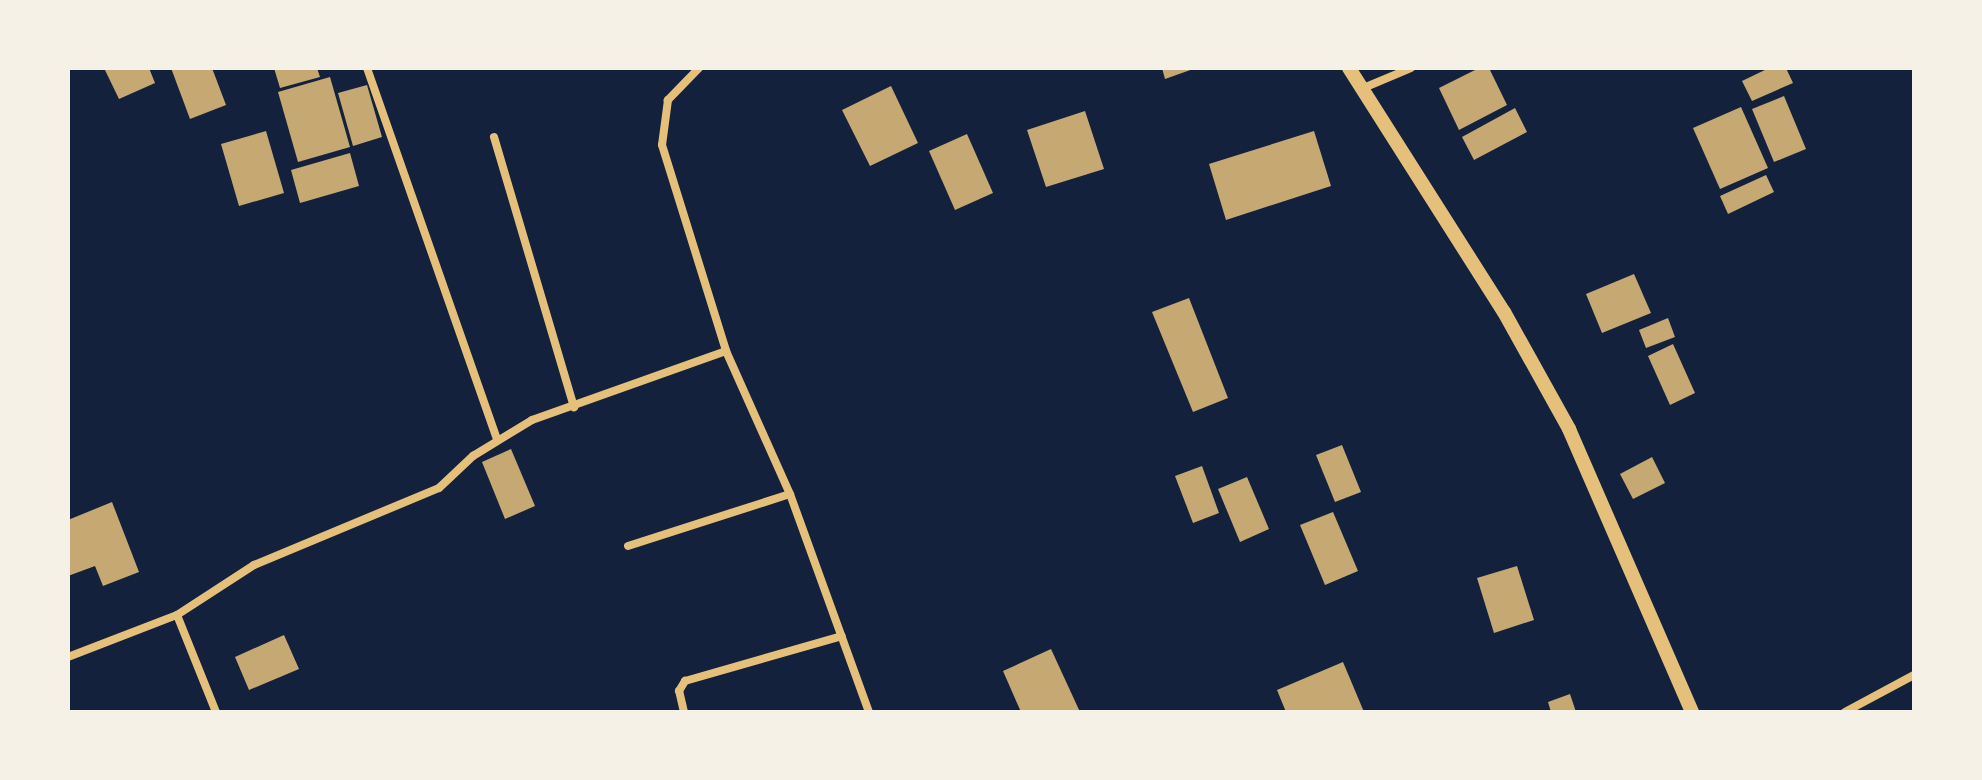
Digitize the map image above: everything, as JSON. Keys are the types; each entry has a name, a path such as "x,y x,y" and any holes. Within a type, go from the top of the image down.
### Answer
{"street":[{"path":"367,68 497,439"},
{"path":"699,68 668,100 662,145 726,351 790,494 869,712"},
{"path":"1349,68 1504,312 1569,429 1692,712"},
{"path":"1361,89 1411,68"},
{"path":"494,137 574,407"},
{"path":"68,657 177,615 254,565 439,488 497,439 532,420 726,351"},
{"path":"628,546 790,494"},
{"path":"177,615 216,712"},
{"path":"684,712 679,691 685,681 842,636"},
{"path":"1845,712 1914,675"}],"building":[{"path":"104,68 149,68 155,83 119,99"},
{"path":"171,68 212,68 226,105 190,119"},
{"path":"274,68 317,68 320,77 280,88"},
{"path":"1162,68 1196,68 1165,79"},
{"path":"1479,68 1489,68 1507,105 1459,130 1439,88"},
{"path":"1769,68 1786,68 1793,83 1752,101 1742,81"},
{"path":"330,77 350,147 298,162 278,92"},
{"path":"367,85 382,137 353,146 338,93"},
{"path":"891,86 918,143 870,166 842,110"},
{"path":"1784,96 1806,149 1774,162 1752,109"},
{"path":"1741,107 1768,168 1720,189 1693,128"},
{"path":"1515,108 1527,132 1474,160 1462,137"},
{"path":"1085,111 1104,169 1046,187 1027,130"},
{"path":"266,131 284,193 239,206 221,144"},
{"path":"1314,131 1331,186 1226,220 1209,164"},
{"path":"967,134 993,193 955,210 929,151"},
{"path":"350,153 359,186 300,203 291,170"},
{"path":"1766,175 1774,192 1728,214 1720,196"},
{"path":"1634,274 1651,313 1602,333 1586,294"},
{"path":"1189,298 1228,398 1193,412 1152,312"},
{"path":"1668,318 1675,337 1646,348 1639,330"},
{"path":"1673,344 1695,393 1670,405 1648,356"},
{"path":"1342,445 1361,492 1335,502 1316,455"},
{"path":"511,449 535,506 505,519 482,462"},
{"path":"1652,457 1665,483 1633,499 1620,474"},
{"path":"1202,466 1219,513 1193,523 1175,476"},
{"path":"1247,477 1269,529 1240,542 1218,489"},
{"path":"112,502 139,572 103,586 95,566 68,576 68,520"},
{"path":"1333,512 1358,571 1325,585 1300,525"},
{"path":"1517,566 1534,620 1494,633 1477,578"},
{"path":"284,635 299,669 249,690 235,657"},
{"path":"1051,649 1080,712 1021,712 1003,671"},
{"path":"1343,662 1364,712 1286,712 1277,690"},
{"path":"1570,694 1576,712 1551,712 1548,702"}]}
